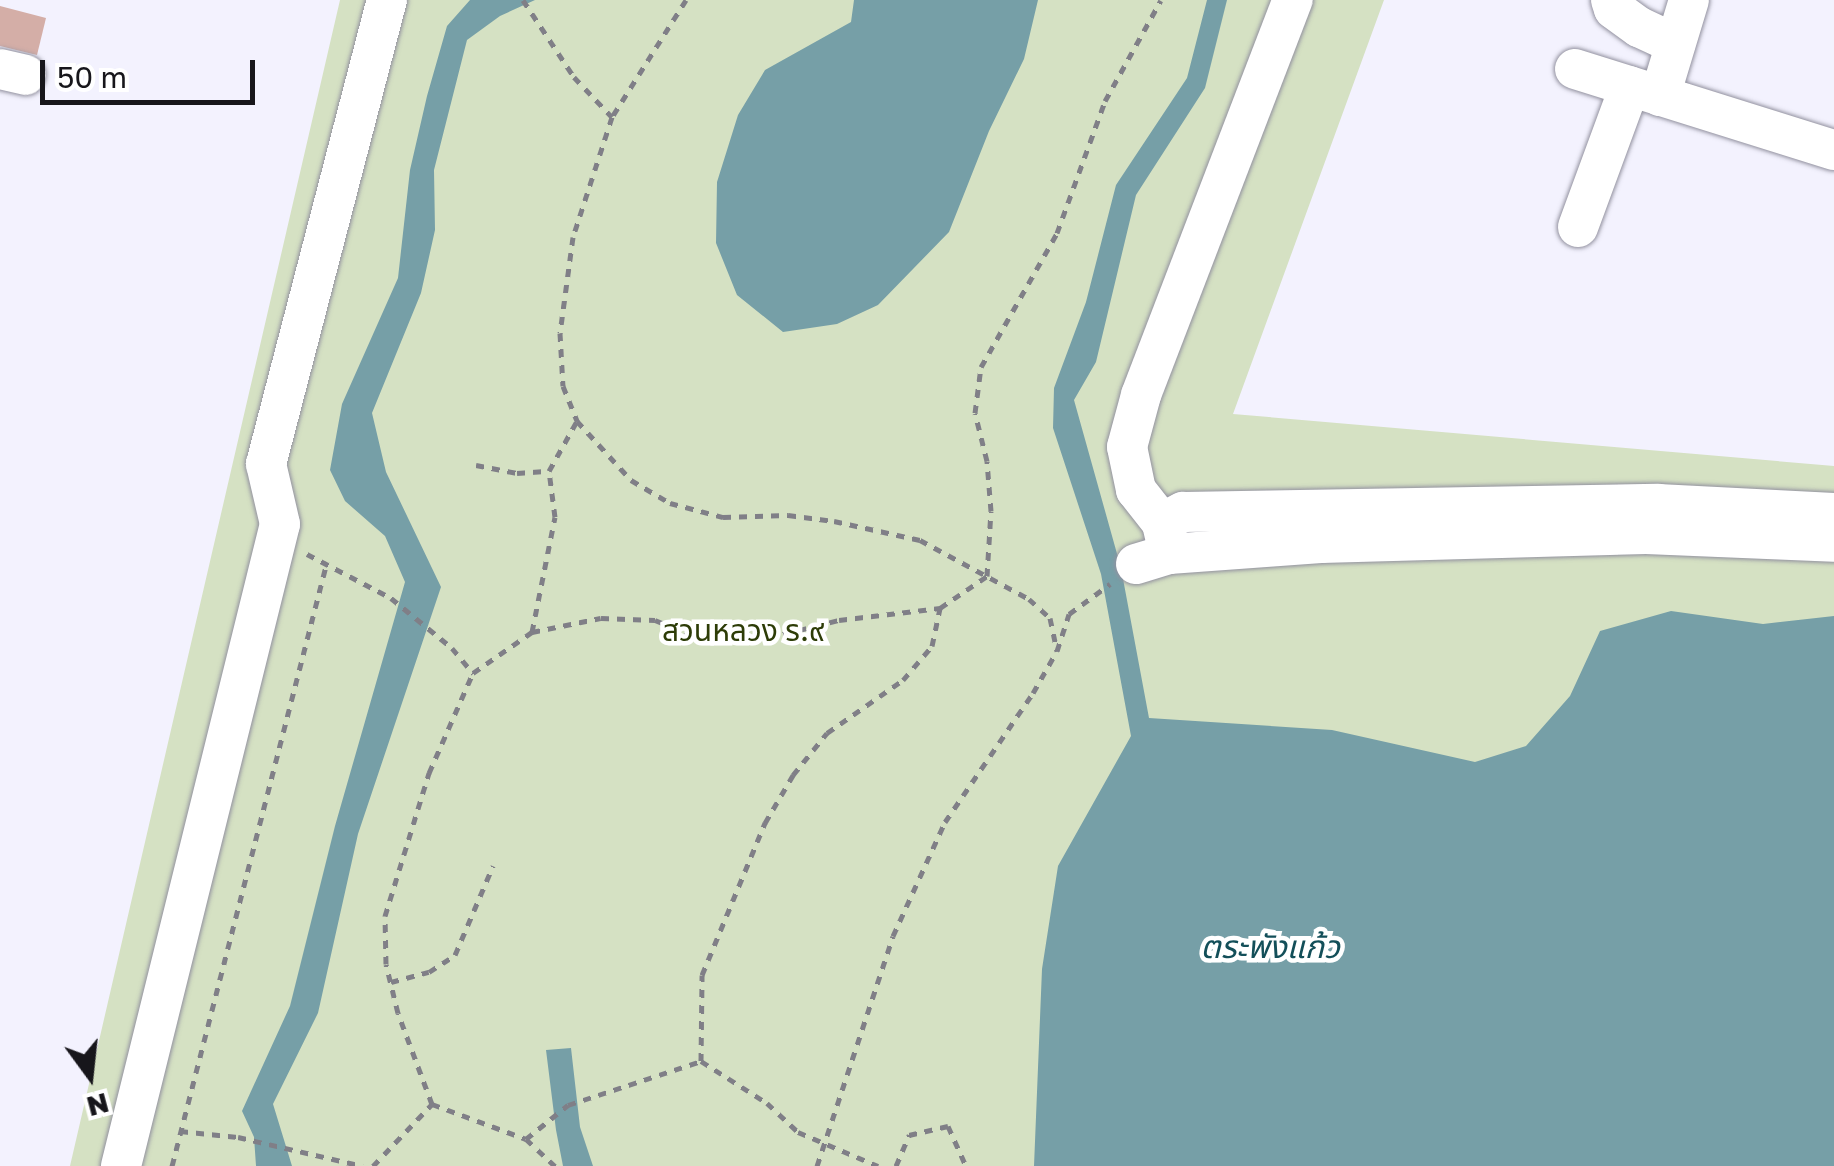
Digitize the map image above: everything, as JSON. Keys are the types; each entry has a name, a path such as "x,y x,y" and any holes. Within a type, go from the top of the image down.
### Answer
{"street":[{"path":"121,1166 276,544 280,524 266,464 387,0"},
{"path":"1156,547 1136,490 1127,447 1141,395 1293,0"},
{"path":"1612,0 1614,9 1638,26 1675,44"},
{"path":"1578,227 1645,91 1675,44 1688,0"},
{"path":"1575,69 1834,150"},
{"path":"1156,547 1184,512 1599,505 1834,513"},
{"path":"1156,547 1646,534 1834,542"}],"path":[{"path":"523,0 574,77 612,117"},
{"path":"686,0 612,117 564,280 560,333 564,386 577,421 631,480 670,504 723,517 788,516 920,540 1029,599 1050,618 1057,650"},
{"path":"555,1166 526,1139 432,1104 414,1064 386,964 385,916 429,773 472,674 532,632 601,618 656,620 701,639 752,642 840,620 940,608 986,576 991,551 987,461 976,413 982,367 1058,233 1104,101 1161,0"},
{"path":"532,632 554,517 548,471 577,421"},
{"path":"476,465 517,472 548,471"},
{"path":"276,544 327,562 392,598 435,633 472,674"},
{"path":"817,1166 893,936 945,822 1057,650 1069,614 1156,547"},
{"path":"172,1166 327,562"},
{"path":"702,1061 702,975 764,824 793,775 828,733 903,680 932,646 940,608"},
{"path":"391,982 428,972 454,955 493,866"},
{"path":"526,1139 568,1105 702,1061"},
{"path":"702,1061 766,1102 798,1132 878,1166"},
{"path":"373,1166 432,1104"},
{"path":"896,1166 909,1134 948,1126 966,1166"},
{"path":"180,1132 238,1137 363,1166"}],"green space":[{"name":"สวนหลวง ร.๙","path":"340,0 1384,0 1233,414 1834,466 1834,1166 70,1166"}],"water":[{"path":"470,0 535,0 500,16 467,40 434,170 435,230 421,293 372,413 386,472 441,587 358,834 318,1013 273,1104 292,1166 256,1166 254,1137 242,1111 290,1006 335,826 405,582 385,536 345,501 330,470 342,404 398,278 410,170 427,96 447,26"},
{"path":"854,0 1038,0 1024,59 989,131 949,232 878,305 837,324 783,332 737,295 716,243 717,182 738,115 765,70 851,22"},
{"name":"ตระพังแก้ว","path":"1207,0 1227,0 1205,88 1136,195 1096,362 1074,400 1121,568 1149,718 1332,730 1475,762 1526,746 1570,696 1600,631 1671,611 1763,624 1834,616 1834,1166 1034,1166 1042,969 1058,866 1131,736 1101,574 1053,428 1054,388 1086,302 1116,185 1187,78"},
{"path":"571,1048 580,1127 593,1166 563,1166 556,1130 546,1050"}],"building":[{"path":"0,6 46,18 37,55 0,46"}]}
